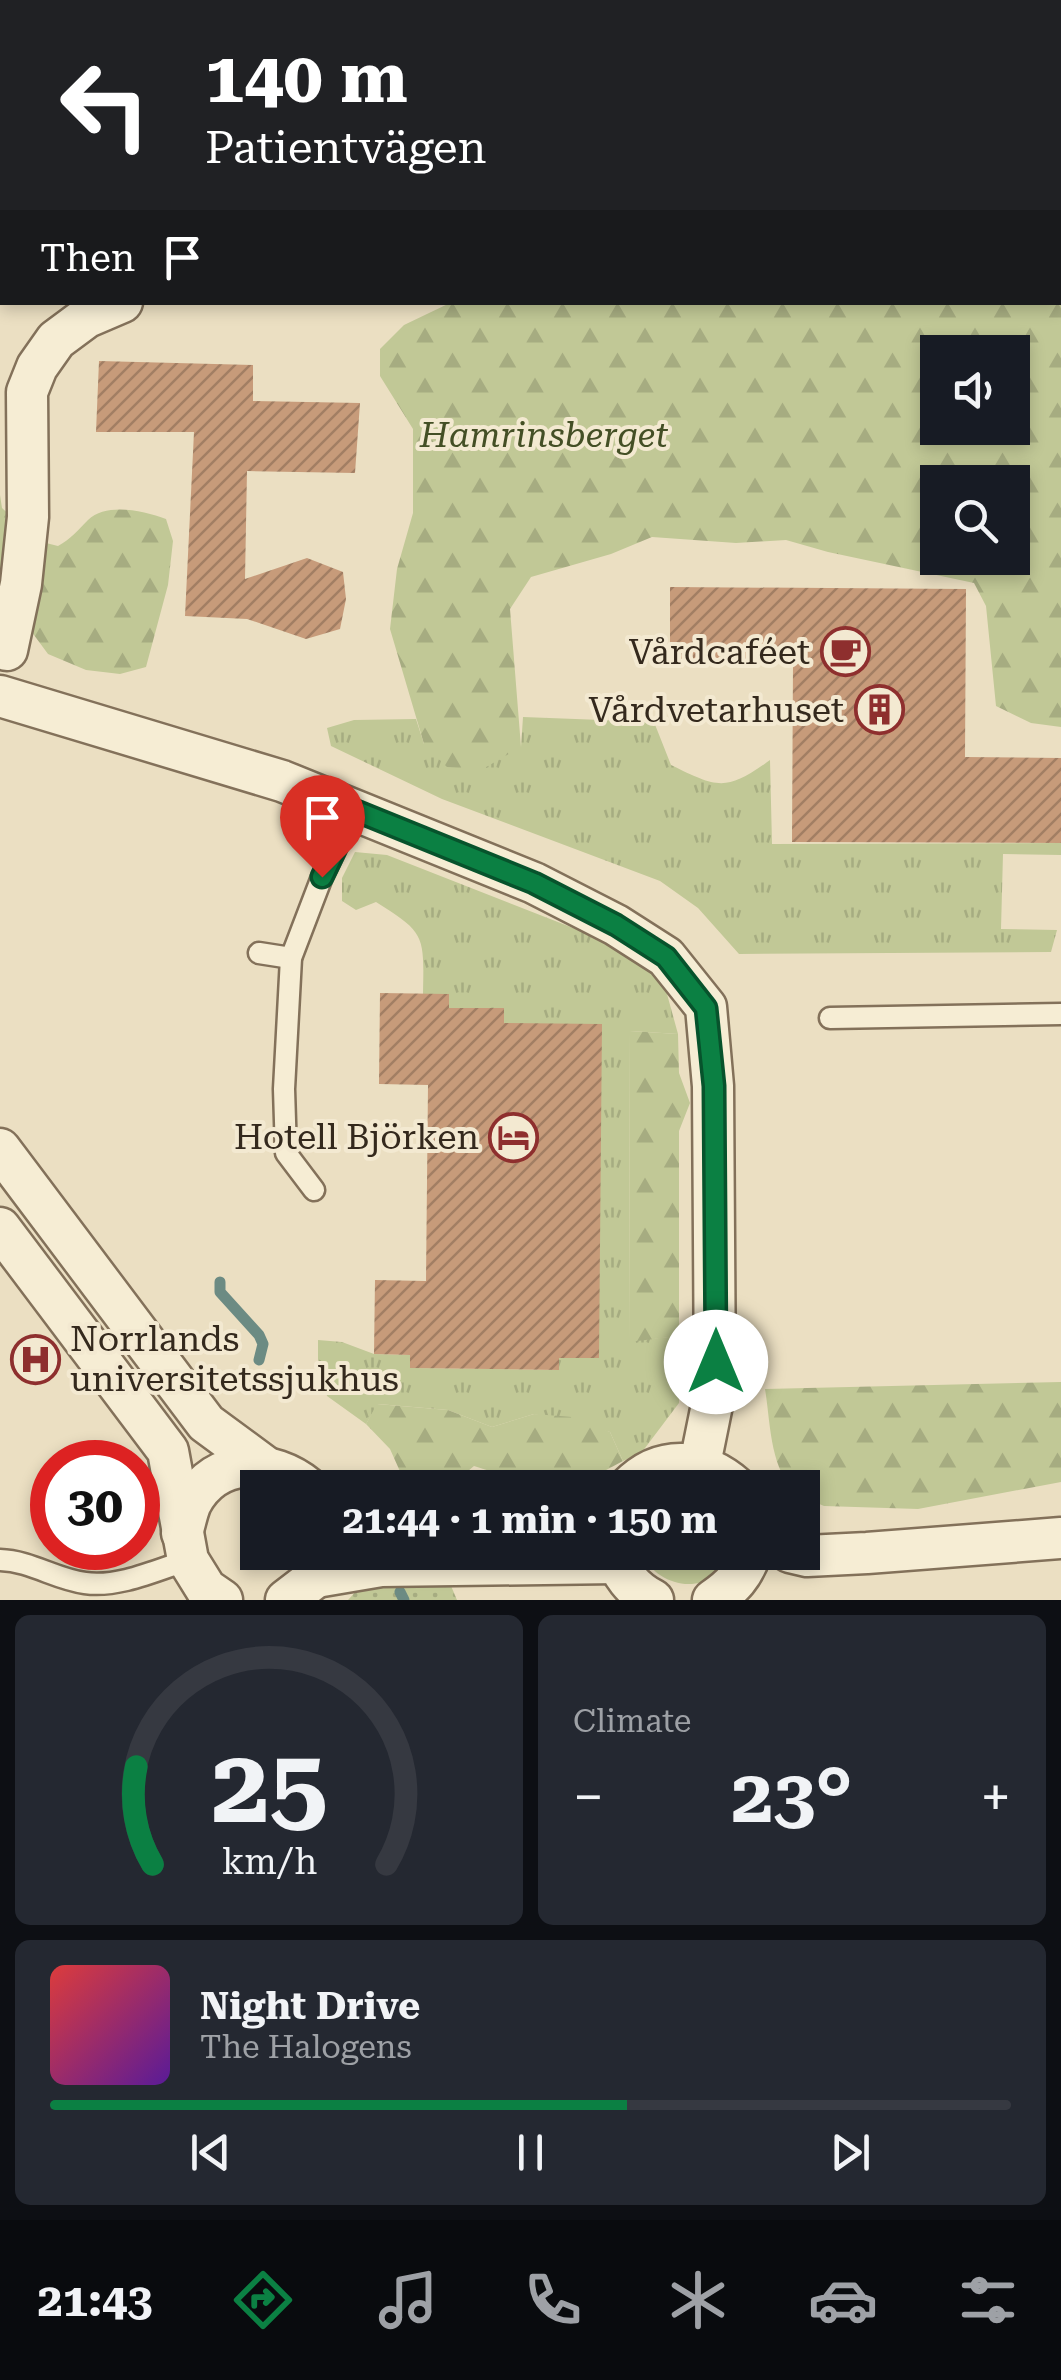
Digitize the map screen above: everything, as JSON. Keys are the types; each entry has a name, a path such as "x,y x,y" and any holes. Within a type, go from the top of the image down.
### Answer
{"street":[{"path":"7,650 21,584 28,517 27,392 37,367 56,340 87,317 114,305"},
{"path":"0,696 282,781 534,883 616,925 666,957 706,1008 714,1086 716,1372 700,1464"},
{"path":"0,1149 206,1423 263,1465"},
{"path":"0,1228 168,1452 185,1547 206,1589 222,1600"},
{"path":"652,1470 680,1462 713,1470"},
{"path":"185,1547 190,1504 204,1485 240,1466 263,1465 280,1470"},
{"path":"820,1555 1061,1538"},
{"path":"309,1576 352,1570"},
{"path":"619,1570 640,1593 653,1600"},
{"path":"713,1600 732,1587 745,1570"}],"lane":[{"path":"314,1190 286,1153 284,1089 292,958 322,877 354,810"},
{"path":"259,953 292,958"},
{"path":"830,1018 1061,1014"},
{"path":"0,1560 26,1562 59,1577 89,1584 127,1578 185,1547"}],"green space":[{"name":"Hamrinsberget","path":"446,305 1061,305 1061,727 1031,723 996,706 986,606 974,583 936,575 1030,575 1030,465 920,465 920,572 786,540 736,543 652,537 611,554 531,577 510,609 521,747 481,770 447,767 424,744 390,629 397,569 413,513 413,429 380,376 380,349 404,325"},
{"path":"0,495 2,508 38,541 58,546 105,511 137,511 166,519 173,541 168,585 146,667 120,674 86,670 48,654 31,631 0,602"},
{"path":"523,717 654,722 671,765 711,782 743,778 770,760 772,844 1061,843 1061,855 1003,854 1001,929 1057,930 1051,952 739,954 698,908 660,881 442,799 331,746 327,728 354,720 416,719 424,744 521,747"},
{"path":"355,852 387,855 609,942 664,983 678,1034 630,1031 629,1341 679,1336 679,1403 642,1452 623,1461 610,1432 534,1414 492,1427 448,1410 378,1404 366,1424 327,1396 318,1359 318,1340 342,1342 374,1354 410,1355 411,1368 558,1370 559,1358 599,1357 504,1023 503,1008 449,1008 449,994 423,994 422,948 413,929 376,902 356,910 342,901 342,878"},
{"path":"630,1031 678,1034 679,1073 690,1103 679,1131 679,1336 629,1342"},
{"path":"1061,1382 1061,1482 918,1509 824,1506 820,1504 820,1470 779,1467 765,1389"},
{"path":"377,1404 448,1410 492,1427 534,1414 572,1417 610,1432 623,1461 606,1470 487,1470 474,1466 469,1470 399,1470 390,1449 366,1424"},
{"path":"444,1570 457,1600 348,1600 368,1578"},
{"path":"722,1570 694,1584 673,1581 654,1571"}],"building":[{"path":"99,361 253,365 253,401 360,403 355,473 247,471 245,579 307,558 343,572 346,599 340,629 306,639 247,619 185,616 194,432 96,432"},
{"name":"Vårdvetarhuset","path":"670,587 966,589 965,757 1061,758 1061,843 792,842 793,663 670,663"},
{"name":"Hotell Björken","path":"380,993 449,994 449,1008 504,1008 504,1023 602,1024 599,1358 559,1358 559,1370 410,1368 410,1355 374,1354 375,1280 426,1281 428,1085 379,1084"}],"waterway":[{"path":"220,1282 220,1292 259,1335 263,1344 259,1360"},
{"path":"400,1592 404,1600"}],"place":[{"name":"Vårdcaféet","path":"845,652"},
{"name":"Vårdvetarhuset","path":"879,710"},
{"name":"Hotell Björken","path":"514,1137"},
{"name":"Norrlands universitetssjukhus","path":"35,1359"}],"route":[{"path":"322,877 354,810 534,883 616,925 666,957 706,1008 714,1086 716,1362"}]}
